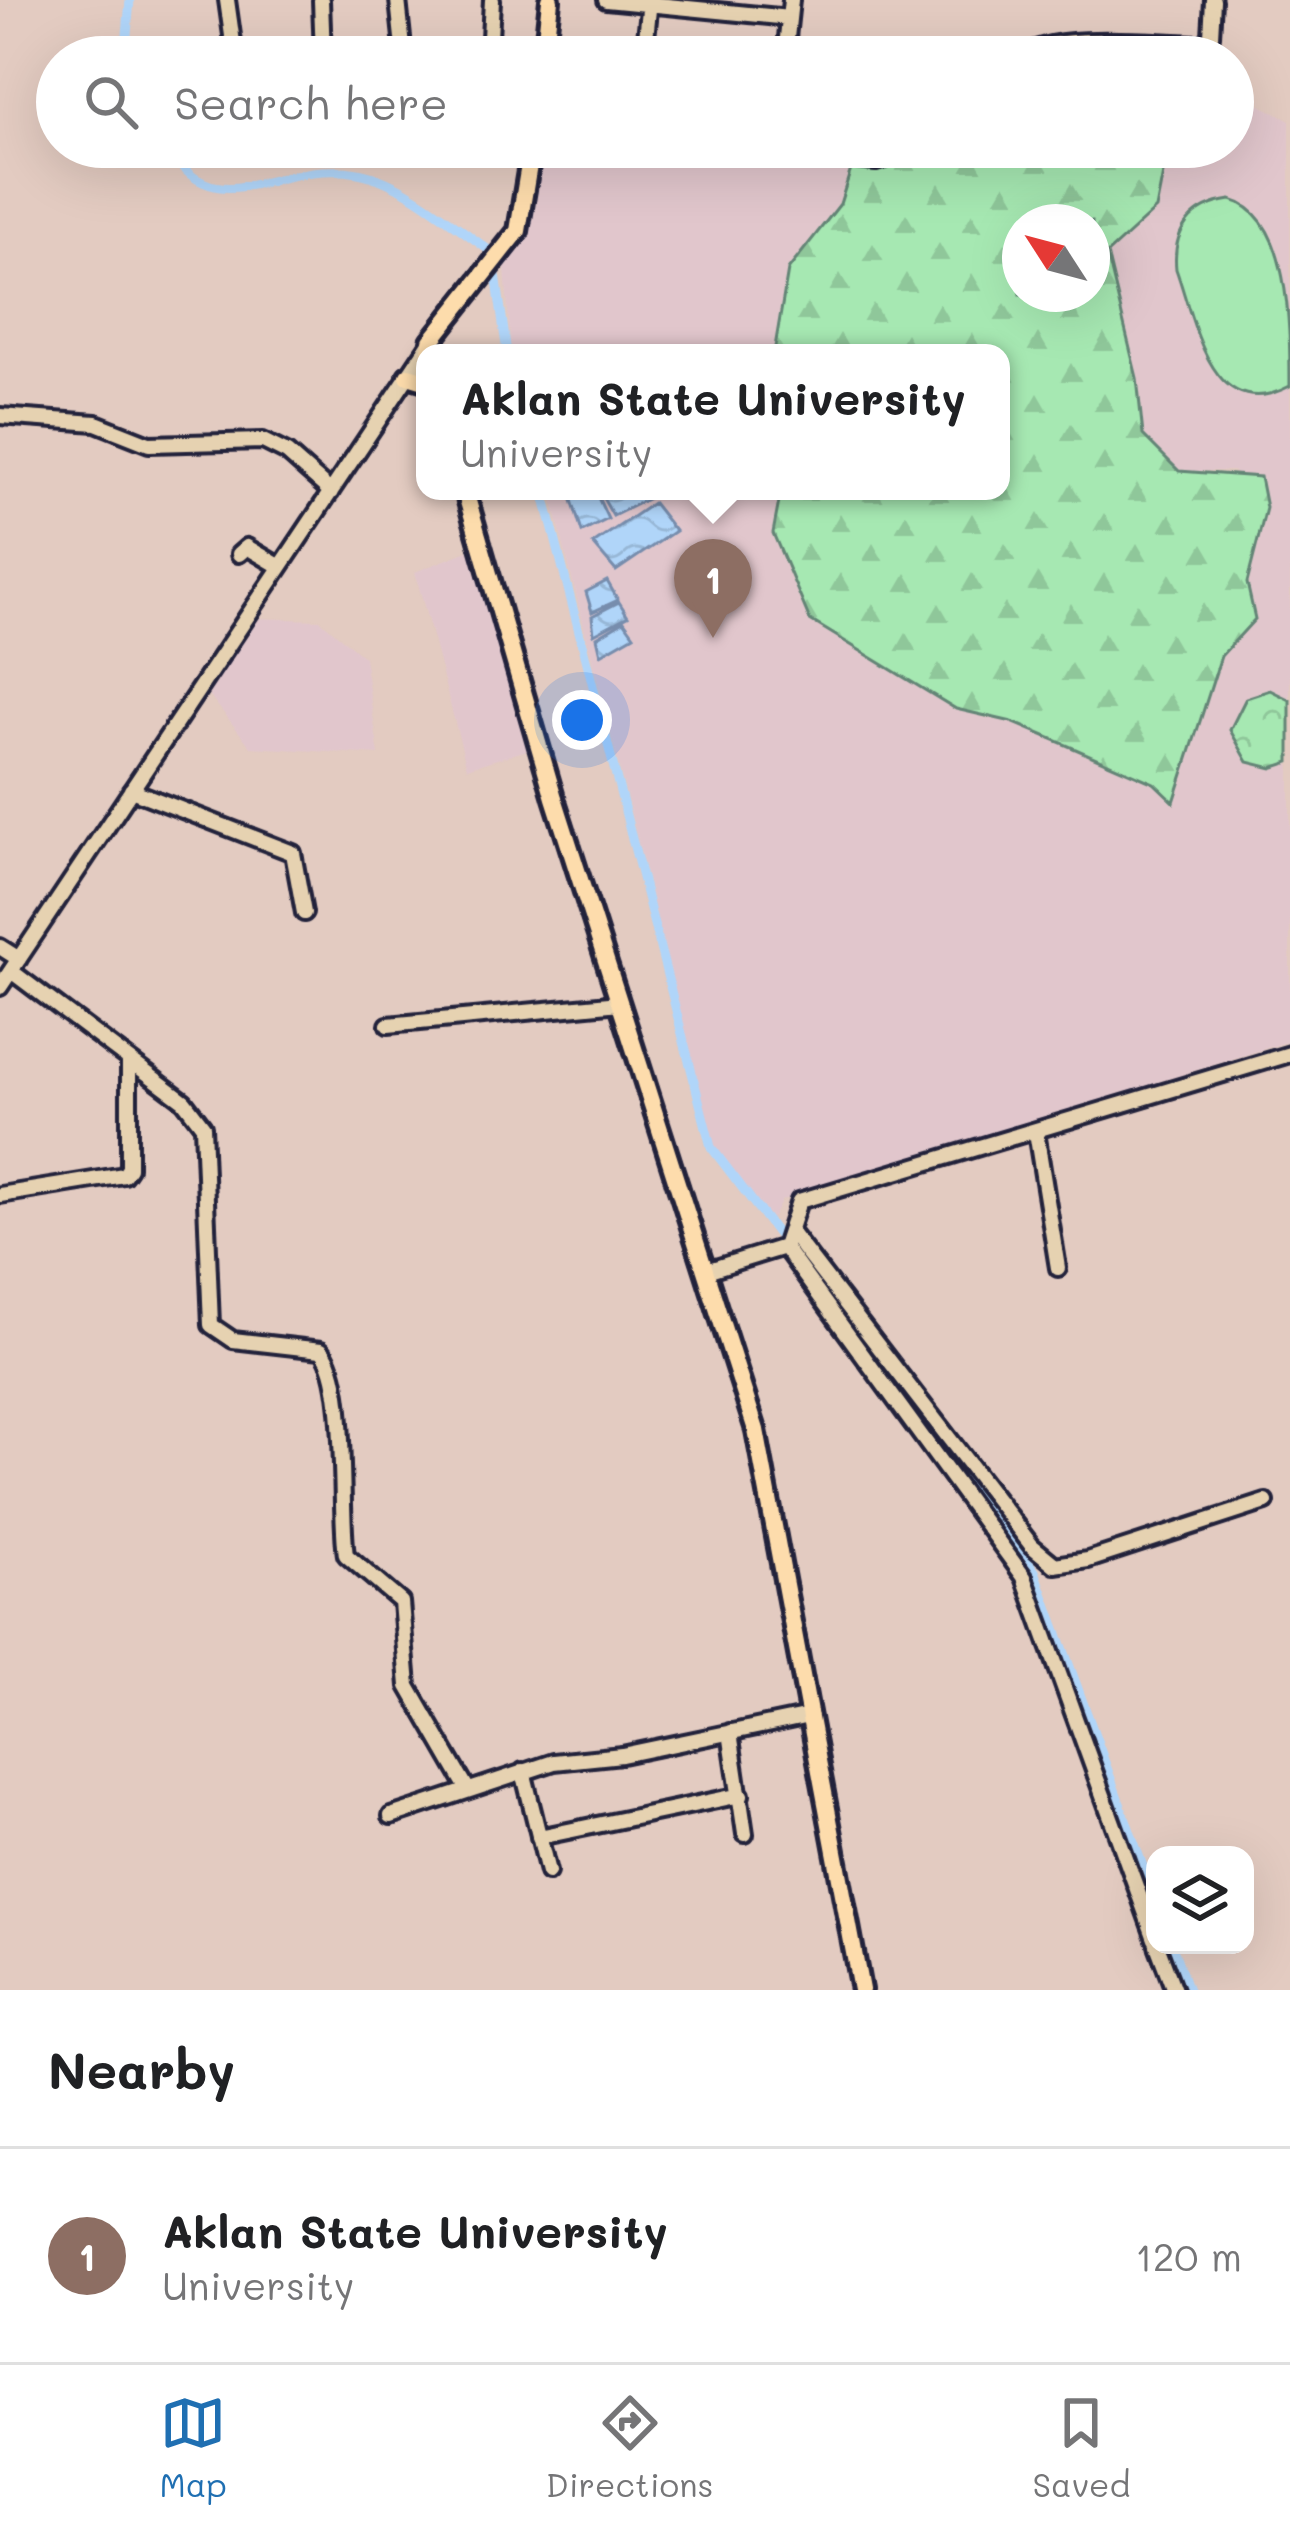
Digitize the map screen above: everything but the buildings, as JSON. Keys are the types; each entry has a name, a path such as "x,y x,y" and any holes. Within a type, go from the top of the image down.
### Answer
{"main road":[{"path":"540,36 541,0"},
{"path":"544,36 550,0"},
{"path":"433,344 495,261 523,214 529,168"},
{"path":"468,500 620,1003 709,1270 773,1499 808,1716 861,1990"}],"street":[{"path":"227,0 232,36"},
{"path":"321,0 322,36"},
{"path":"398,0 402,36"},
{"path":"490,36 492,0"},
{"path":"606,0 789,18"},
{"path":"787,36 790,0"},
{"path":"1211,36 1213,0"},
{"path":"646,36 650,2"},
{"path":"0,987 279,566 416,380"},
{"path":"0,416 96,423 149,444 262,441 287,453 332,492"},
{"path":"238,554 247,547 279,566"},
{"path":"131,790 293,853 304,913"},
{"path":"0,947 129,1061 184,1101 203,1126 211,1324 233,1340 321,1350 331,1361 346,1555 401,1602 408,1686 468,1790"},
{"path":"388,1024 620,1003"},
{"path":"787,1243 799,1201 1290,1054"},
{"path":"0,1196 124,1175 129,1168 129,1061"},
{"path":"1036,1132 1058,1268"},
{"path":"709,1270 787,1243"},
{"path":"787,1243 1032,1546 1055,1565 1088,1560 1266,1502"},
{"path":"787,1243 1024,1577 1146,1914"},
{"path":"391,1816 523,1771 808,1716"},
{"path":"730,1732 745,1834"},
{"path":"523,1771 548,1872"},
{"path":"539,1837 741,1795"},
{"path":"1160,1954 1174,1990"}],"shaded area":[{"path":"1254,102 1290,120 1290,1041 782,1200 772,1219 714,1145 552,500 779,500 773,533 985,718 1012,722 1154,783 1174,801 1221,656 1255,619 1246,583 1266,508 1233,471 1179,471 1143,435 1137,378 1110,250 1156,209 1164,168 1254,168"},
{"path":"538,168 851,168 840,204 788,270 776,344 510,344 505,268 530,231"},
{"path":"473,549 534,748 467,768 415,572"},
{"path":"251,618 320,620 364,657 379,755 251,747 205,690"}],"green space":[{"path":"851,168 1164,168 1156,209 1110,251 1110,204 1002,204 1002,312 1110,312 1110,266 1137,378 1143,435 1179,471 1260,477 1266,508 1247,583 1255,619 1221,656 1174,802 1154,783 1064,744 1012,722 956,709 810,620 773,533 779,500 1010,500 1010,344 776,344 788,270 840,204"},
{"path":"1231,200 1250,210 1265,227 1283,276 1290,386 1263,395 1242,393 1210,363 1176,269 1177,242 1187,222 1205,207"},
{"path":"1270,690 1290,700 1290,762 1272,768 1248,762 1230,730 1246,698"}],"water":[{"path":"572,500 599,500 608,519 582,532"},
{"path":"604,500 645,500 613,516"},
{"path":"653,503 675,531 616,571 593,544"},
{"path":"607,581 618,600 592,612 586,592"},
{"path":"619,602 628,616 594,634 592,616"},
{"path":"624,621 634,635 601,654 597,637"}],"waterway":[{"path":"127,36 130,0"},
{"path":"184,168 207,184 228,187 301,174 358,173 412,195 493,253 506,344"},
{"path":"545,500 711,1147 785,1244"},
{"path":"886,1376 1035,1571 1146,1874"},
{"path":"1175,1954 1188,1990"}],"place":[{"name":"Aklan State University","path":"713,638"}]}
